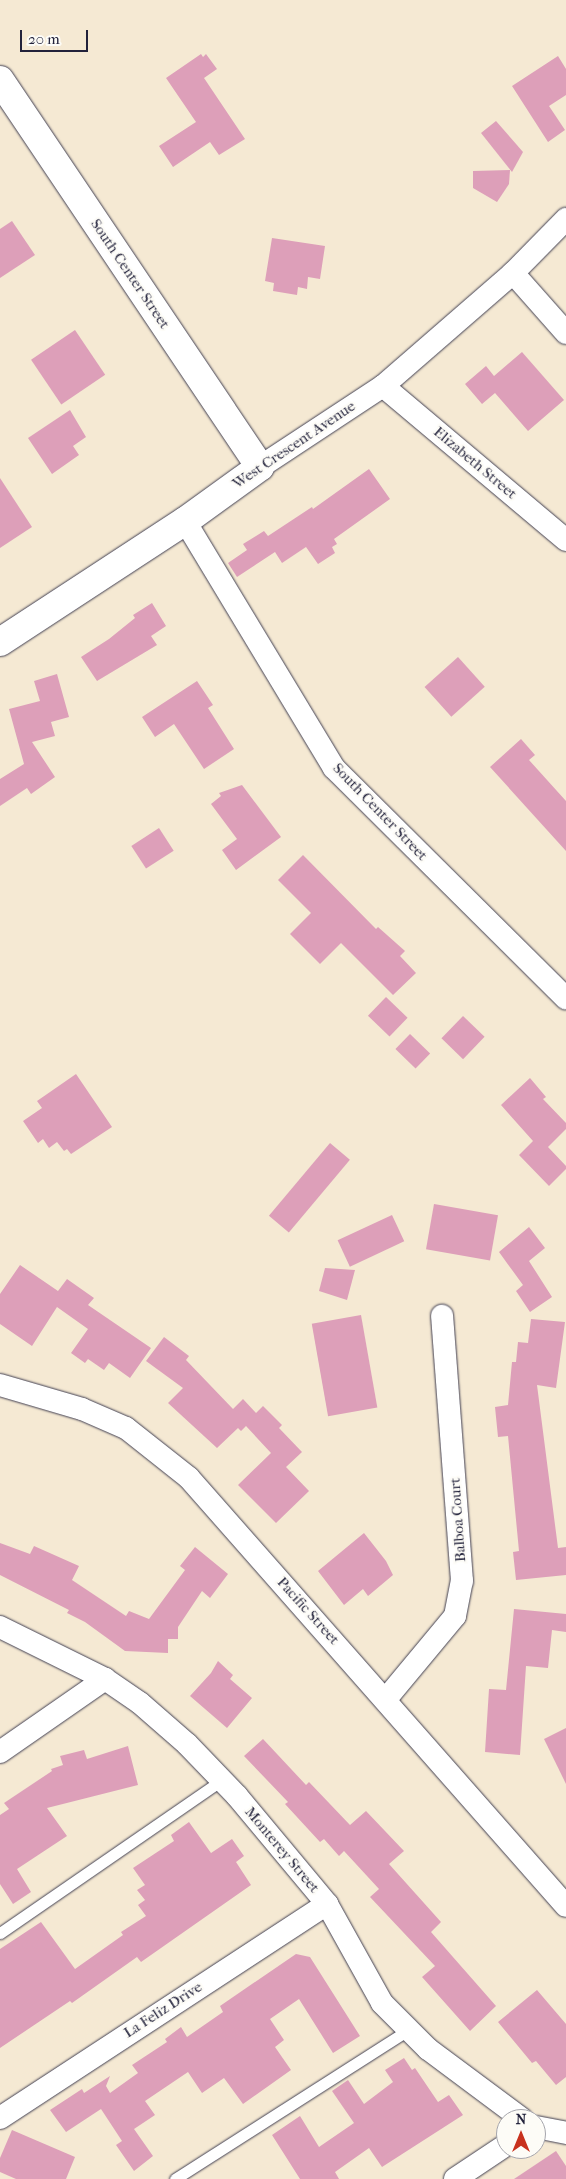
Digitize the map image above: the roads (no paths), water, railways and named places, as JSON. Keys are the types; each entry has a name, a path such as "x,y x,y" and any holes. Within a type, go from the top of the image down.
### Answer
{"street":[{"name":"South Center Street","path":"4,97 260,467"},
{"name":"West Crescent Avenue","path":"0,642 383,386 513,273 566,219"},
{"path":"513,273 566,333"},
{"name":"Elizabeth Street","path":"383,386 566,540"},
{"name":"South Center Street","path":"185,520 334,768 566,998"},
{"name":"Balboa Court","path":"386,1699 455,1616 462,1581 442,1316"},
{"name":"Pacific Street","path":"0,1385 82,1409 126,1428 189,1478 386,1699 566,1906"},
{"name":"Monterey Street","path":"0,1626 105,1679 140,1703 187,1744 222,1779 327,1904 382,2003 428,2049 509,2109"},
{"path":"0,1752 105,1679"},
{"name":"La Feliz Drive","path":"0,2118 327,1904"},
{"path":"546,2130 566,2133"},
{"path":"455,2179 496,2152"}],"lane":[{"path":"0,1932 222,1779"},
{"path":"175,2179 408,2030"}]}
